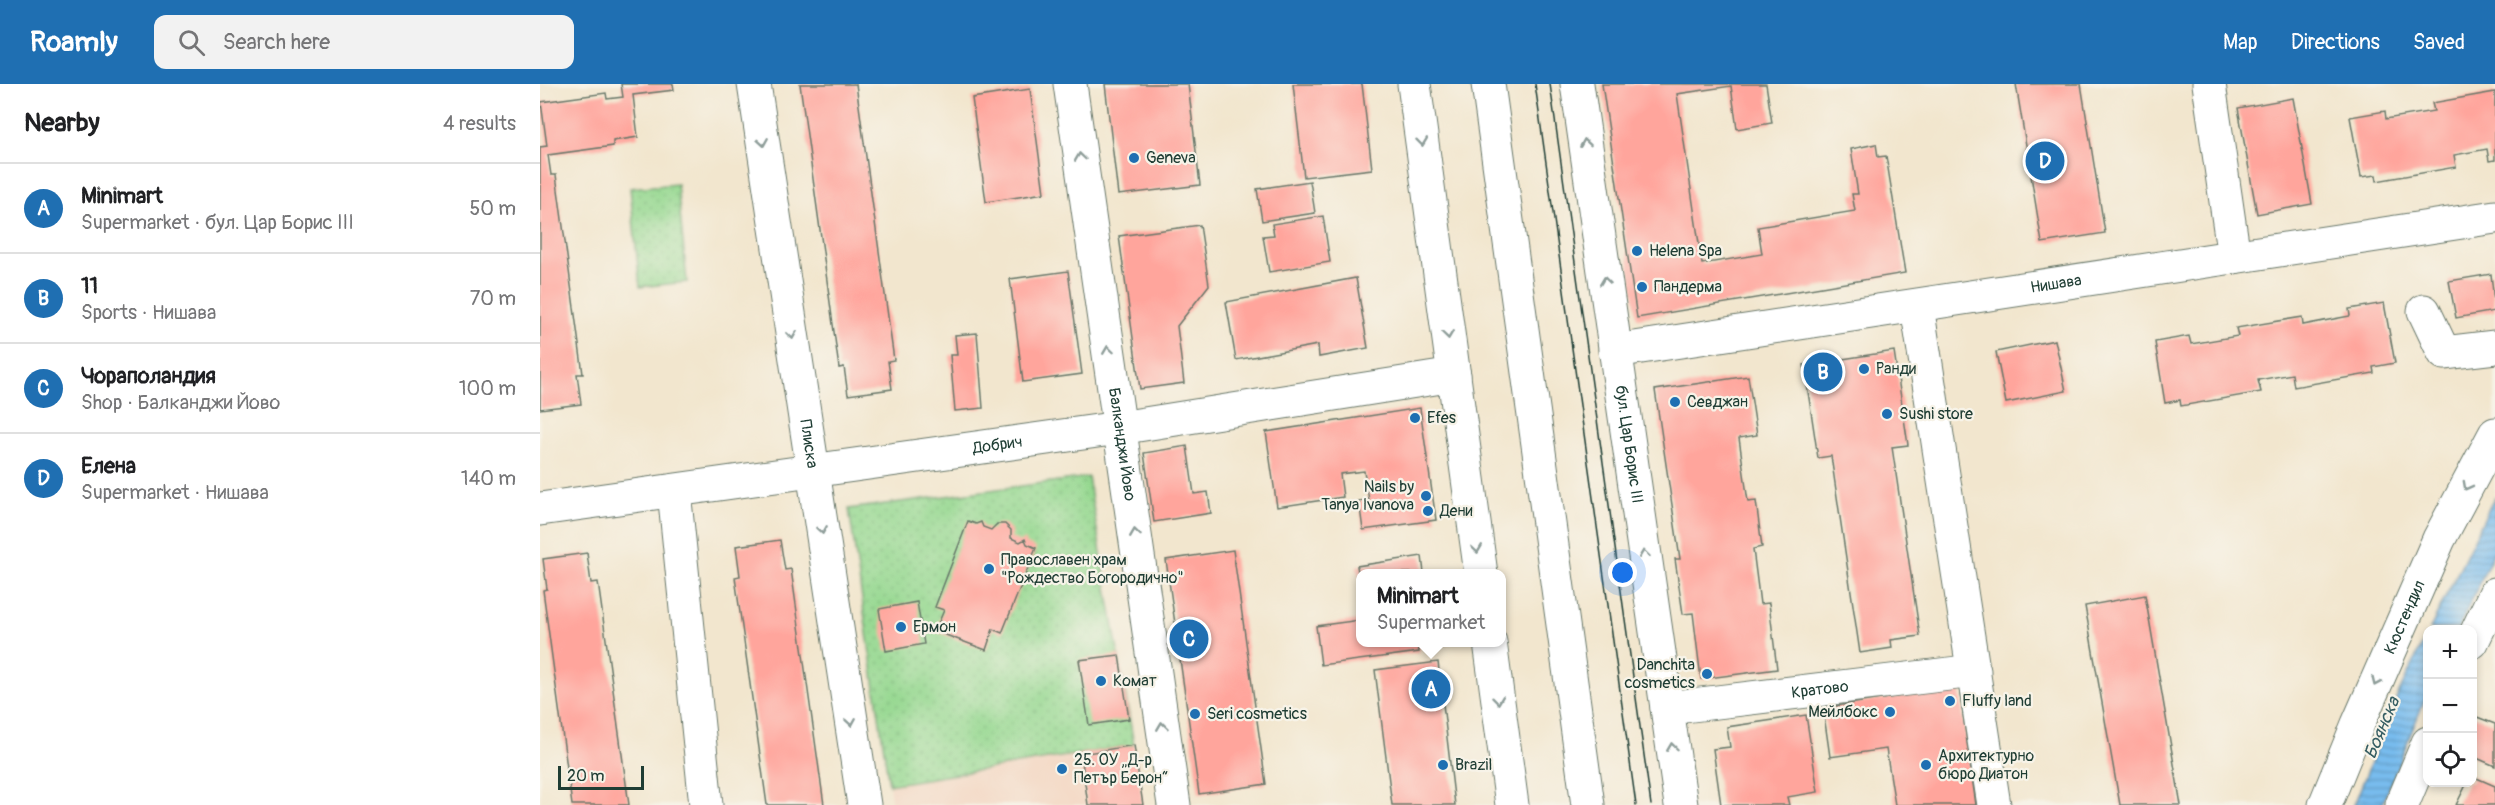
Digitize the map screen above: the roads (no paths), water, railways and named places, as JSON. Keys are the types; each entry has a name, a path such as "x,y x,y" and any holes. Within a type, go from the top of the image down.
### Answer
{"street":[{"name":"Плиска","path":"754,84 864,805"},
{"name":"Балканджи Йово","path":"1070,84 1174,805"},
{"path":"1414,84 1480,569"},
{"path":"1488,84 1588,805"},
{"name":"бул. Цар Борис III","path":"1577,84 1681,805"},
{"path":"2209,84 2234,257"},
{"name":"Нишава","path":"1615,351 2495,217"},
{"path":"1917,306 1994,805"},
{"path":"2424,311 2444,353 2495,347"},
{"name":"Добрич","path":"540,509 1119,428 1454,375"},
{"name":"Кюстендил","path":"2325,805 2439,539 2495,434"},
{"path":"674,491 706,805"},
{"path":"2477,632 2495,594"},
{"path":"1491,647 1512,805"},
{"name":"Кратово","path":"1667,708 1974,670"},
{"path":"2402,805 2423,753"}],"water":[{"path":"2495,496 2495,550 2460,625 2432,625"},
{"path":"2423,642 2423,704 2382,805 2354,805 2397,697"}],"tram line":[{"path":"1535,84 1636,805"},
{"path":"1550,84 1651,805"}],"place":[{"name":"Geneva","path":"1134,158"},
{"name":"Елена","path":"2045,161"},
{"name":"Helena Spa","path":"1637,251"},
{"name":"Пандерма","path":"1642,287"},
{"name":"Ранди","path":"1864,369"},
{"name":"11","path":"1823,372"},
{"name":"Севджан","path":"1675,402"},
{"name":"Sushi store","path":"1887,414"},
{"name":"Efes","path":"1415,418"},
{"name":"Nails by Tanya Ivanova","path":"1426,496"},
{"name":"Дени","path":"1428,511"},
{"name":"Православен храм \"Рождество Богородично\"","path":"989,569"},
{"name":"Ермон","path":"901,627"},
{"name":"Чораполандия","path":"1189,639"},
{"name":"Danchita cosmetics","path":"1707,674"},
{"name":"Комат","path":"1101,681"},
{"name":"Minimart","path":"1431,689"},
{"name":"Fluffy land","path":"1950,701"},
{"name":"Мейлбокс","path":"1890,712"},
{"name":"Seri cosmetics","path":"1195,714"},
{"name":"Brazil","path":"1443,765"},
{"name":"Архитектурно бюро Диатон","path":"1926,765"},
{"name":"25. ОУ „Д-р Петър Берон“","path":"1062,769"}],"water label":[{"name":"Боянска","path":"2382,728"}]}
